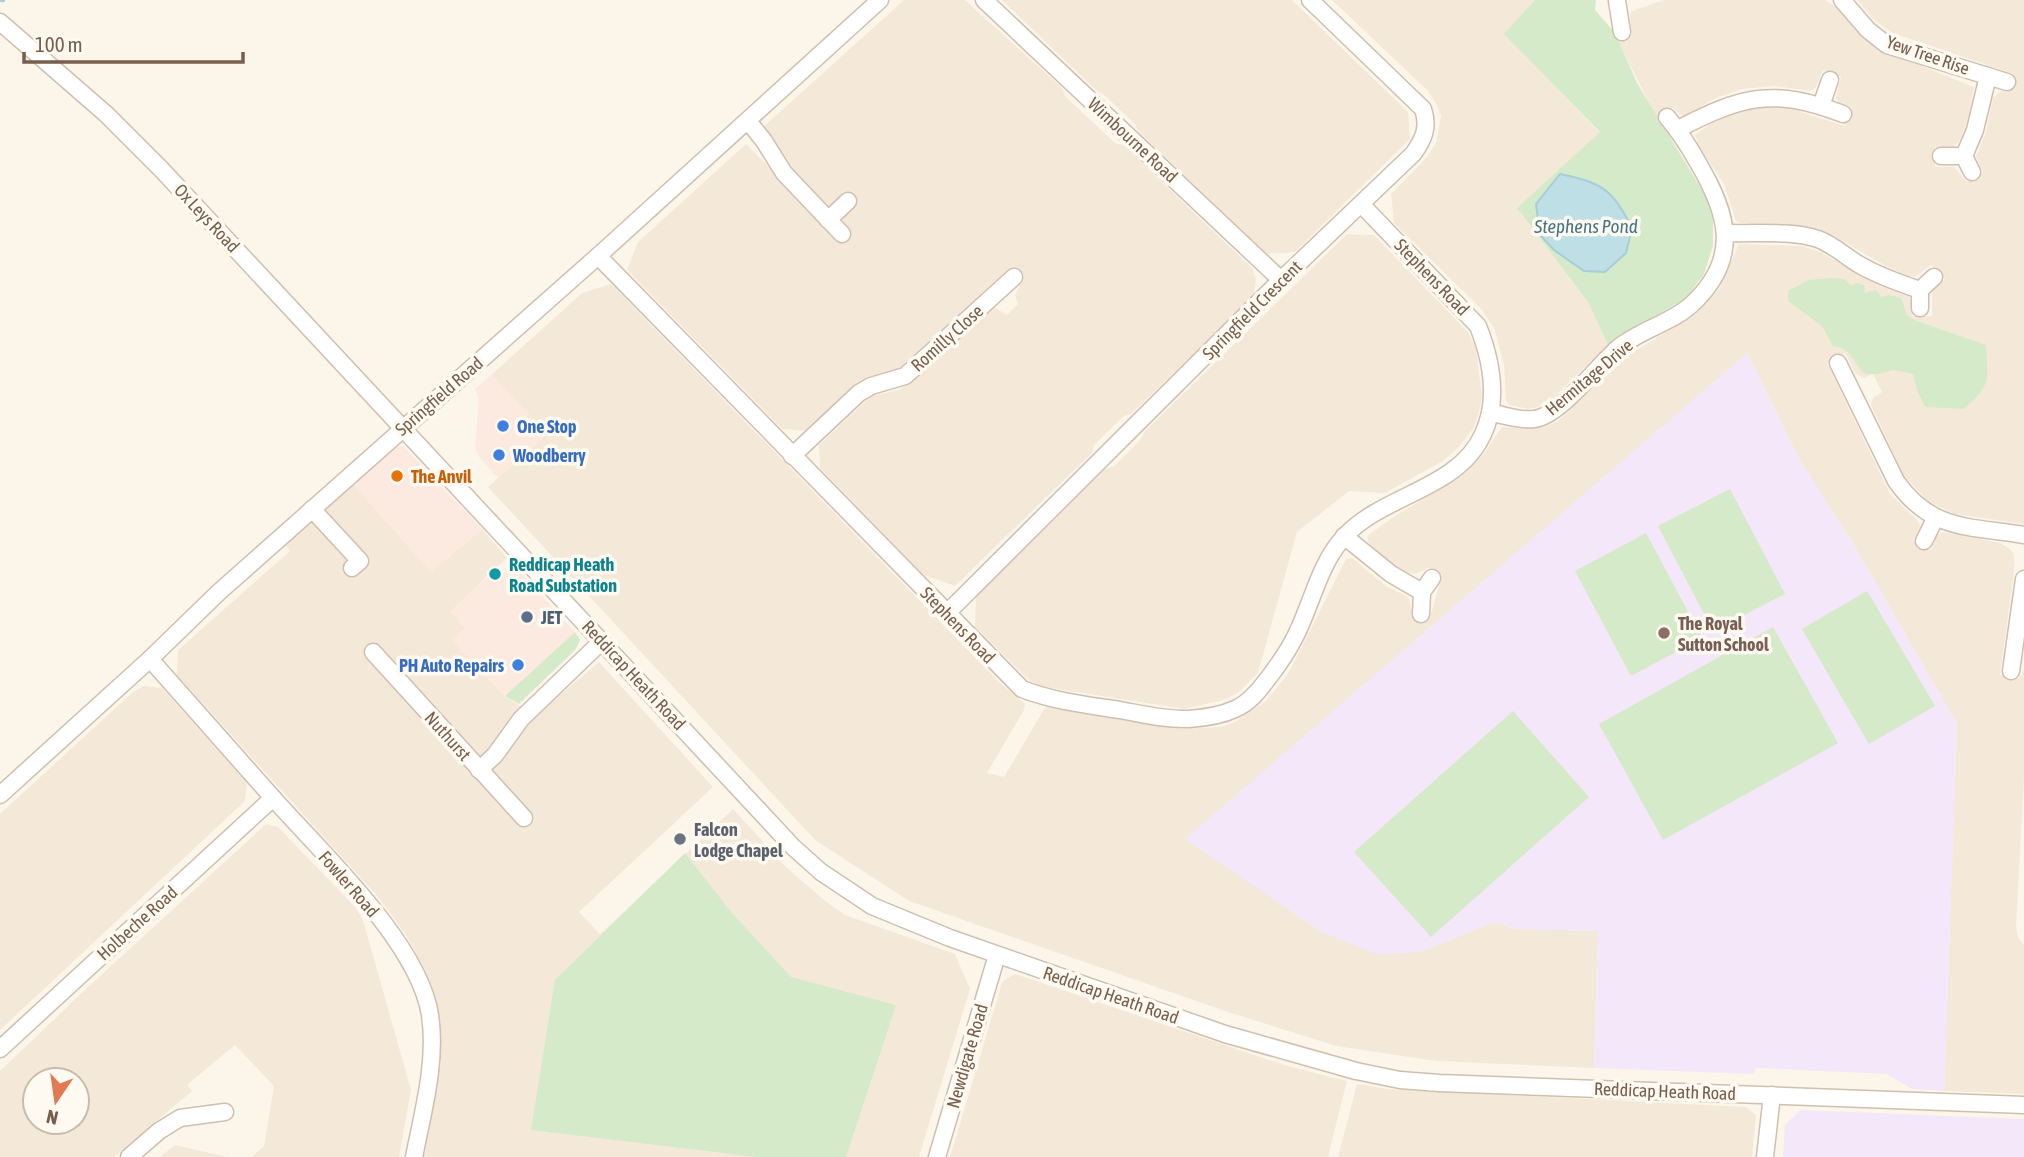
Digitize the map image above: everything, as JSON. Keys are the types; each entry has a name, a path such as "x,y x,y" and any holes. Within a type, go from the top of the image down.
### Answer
{"street":[{"name":"Springfield Road","path":"0,795 150,659 219,592 880,0"},
{"name":"Wimbourne Road","path":"984,0 1281,281"},
{"name":"Springfield Crescent","path":"947,613 1281,281 1413,154 1423,140 1427,119 1423,108 1310,0"},
{"name":"Yew Tree Rise","path":"1842,0 1868,30 1887,45 2007,82"},
{"path":"1612,1 1622,32"},
{"name":"Ox Leys Road","path":"0,22 106,114 403,427"},
{"name":"Yew Tree Rise","path":"1964,156 1975,130 1987,76"},
{"path":"1821,106 1830,80"},
{"path":"1843,114 1793,99 1751,99 1673,123 1710,183 1724,216 1727,233 1794,233 1811,237 1832,246 1884,278 1920,290"},
{"path":"748,121 784,173 842,234"},
{"path":"1941,156 1964,156 1972,172"},
{"path":"828,219 848,201"},
{"name":"Stephens Road","path":"597,256 1010,680 1022,689 1043,698 1188,719 1235,710 1254,697 1296,636 1331,556 1344,536 1365,519 1441,478 1469,455 1483,436 1492,412 1490,373 1485,343 1478,326 1361,204"},
{"name":"Hermitage Drive","path":"1492,412 1524,419 1536,419 1551,413 1619,347 1689,307 1716,273 1727,233"},
{"name":"Romilly Close","path":"792,456 859,393 871,386 905,376 1005,295 1014,277"},
{"path":"1920,308 1920,290 1934,277"},
{"path":"1838,363 1863,391 1896,481 1904,493 1935,519 2024,535"},
{"name":"Reddicap Heath Road","path":"403,427 766,819 821,872 872,906 997,955 1225,1034 1319,1062 1399,1080 2024,1105"},
{"path":"312,509 360,561 352,568"},
{"path":"1924,541 1935,519"},
{"path":"1344,536 1391,574 1422,592"},
{"path":"1421,614 1422,592 1433,578"},
{"path":"2011,671 2019,653 2024,579"},
{"path":"479,771 495,755 521,719 603,641"},
{"name":"Nuthurst","path":"373,652 524,818"},
{"name":"Fowler Road","path":"150,659 360,894 399,944 420,982 430,1014 432,1051 414,1157"},
{"name":"Holbeche Road","path":"0,1049 273,798"},
{"name":"Newdigate Road","path":"937,1157 997,955"},
{"path":"1765,1157 1772,1095"},
{"path":"129,1157 159,1131 180,1118 225,1112"}],"shaded area":[{"path":"904,0 965,0 1061,87 1066,97 1115,143 1123,145 1252,268 1256,279 1254,295 1131,414 1124,416 1094,445 1092,453 955,586 924,575 820,468 819,445 871,396 899,390 916,378 994,307 1007,315 1018,304 1015,295 1021,283 1008,270 901,368 856,383 806,431 782,429 627,270 638,242 746,144 840,238 844,213 836,208 823,207 789,171 762,128"},
{"path":"1002,0 1292,0 1408,112 1410,139 1295,252 1267,254 1138,131 1135,124"},
{"path":"1332,0 1535,0 1505,34 1600,133 1517,208 1588,302 1608,345 1552,399 1550,397 1538,407 1528,409 1509,405 1506,400 1504,366 1495,330 1482,310 1394,223 1391,194 1426,158 1436,143 1441,116 1437,105 1428,91"},
{"path":"1664,0 1825,0 1836,7 1860,35 1879,49 1974,87 1968,119 1959,142 1953,147 1935,147 1935,167 1954,167 1966,181 1983,172 1976,156 1986,132 1993,98 2001,91 2008,93 2014,74 1892,33 1873,19 1857,0 2024,0 2024,524 1955,514 1929,502 1904,476 1871,405 1873,398 1882,392 1873,374 1864,378 1856,374 1845,353 1827,363 1890,494 1919,522 1920,526 1913,541 1931,550 1937,536 1942,532 2000,543 2014,554 2000,675 2019,678 2024,670 2024,777 2016,928 2024,945 2024,1094 1944,1091 1957,724 1852,542 1799,459 1747,353 1420,952 1494,922 1515,929 1598,931 1594,1068 1436,1061 1336,1046 1228,1012 909,901 815,840 488,487 547,434 491,375 582,293 611,284 1001,684 1025,704 987,773 1004,777 1046,706 1183,729 1220,727 1235,722 1266,701 1289,672 1346,559 1352,558 1386,586 1408,597 1414,619 1420,622 1430,618 1442,575 1437,570 1428,568 1416,574 1405,572 1377,552 1367,536 1461,477 1485,452 1502,427 1538,428 1557,422 1630,354 1696,314 1719,289 1739,244 1802,246 1821,252 1878,285 1909,297 1912,316 1932,316 1932,291 1945,279 1931,265 1915,277 1908,276 1820,230 1786,224 1736,221 1724,184 1700,148 1695,135 1718,119 1760,107 1781,107 1845,126 1851,107 1839,103 1836,98 1841,77 1823,70 1816,87 1810,91 1775,86 1742,89 1714,99 1686,115 1681,115 1673,108 1657,118 1618,42 1619,39 1632,35 1632,11"},
{"path":"1347,234 1374,235 1468,332 1476,349 1482,396 1473,429 1443,461 1385,493 1349,491 1297,532 1258,673 1240,691 1227,699 1184,709 1045,687 1030,681 975,627 976,597 1105,469 1114,466 1140,440 1146,430"},
{"name":"The Royal Sutton School","path":"1747,353 1799,459 1852,542 1957,724 1944,1091 1912,1089 1887,1074 1756,1068 1753,1074 1594,1068 1598,931 1515,929 1494,922 1420,952 1380,955 1321,932 1185,839"},
{"path":"491,375 547,434 498,478 475,449 479,399 475,389"},
{"path":"399,446 403,446 482,529 431,572 353,484"},
{"path":"353,484 431,572 482,529 507,558 451,611 465,628 452,640 505,696 535,716 599,662 713,787 579,912 600,934 733,809 787,868 845,915 955,954 970,989 919,1157 424,1157 437,1068 437,1013 423,966 406,935 380,899 177,675 178,650 290,551 286,545"},
{"path":"513,564 575,632 505,696 452,640 465,628 450,611 491,574 496,579"},
{"path":"143,686 162,688 247,783 245,801 0,1030 0,814 133,692"},
{"path":"266,824 278,827 356,908 363,920 411,1090 399,1157 251,1157 264,1146 274,1086 235,1045 187,1085 192,1091 114,1157 0,1157 0,1071"},
{"path":"1015,974 1284,1065 1347,1081 1328,1157 950,1157 1002,983"},
{"path":"1357,1084 1388,1089 1746,1107 1756,1115 1752,1157 1338,1157"},
{"path":"1800,1110 2024,1119 2024,1157 1783,1157 1785,1125"},
{"path":"175,1145 227,1157 160,1157"}],"green space":[{"path":"1535,0 1596,0 1595,10 1615,33 1637,83 1707,198 1713,220 1713,246 1704,274 1686,298 1608,345 1588,302 1517,208 1600,132 1504,34"},
{"path":"1845,279 1851,286 1856,283 1864,285 1865,293 1876,290 1881,297 1889,295 1901,298 1907,315 1914,320 1986,345 1987,374 1980,394 1964,409 1925,407 1913,374 1893,370 1865,374 1849,353 1833,346 1822,326 1788,301 1788,291 1809,280"},
{"path":"1730,489 1785,594 1713,631 1658,526"},
{"path":"1646,533 1702,638 1631,676 1575,571"},
{"path":"1867,591 1935,706 1869,744 1802,629"},
{"path":"1773,627 1838,743 1663,840 1599,724"},
{"path":"575,632 580,640 576,649 519,704 505,696"},
{"path":"1513,711 1589,797 1431,937 1354,852"},
{"path":"685,853 732,913 791,977 896,1005 846,1157 757,1157 531,1130 555,980"}],"water":[{"name":"Stephens Pond","path":"1560,174 1587,181 1605,190 1618,204 1632,228 1626,253 1605,272 1584,271 1554,250 1540,235 1536,204"}],"place":[{"name":"One Stop","path":"503,426"},
{"name":"Woodberry","path":"499,455"},
{"name":"The Anvil","path":"397,476"},
{"name":"Reddicap Heath Road Substation","path":"495,574"},
{"name":"JET","path":"527,617"},
{"name":"The Royal Sutton School","path":"1664,633"},
{"name":"PH Auto Repairs","path":"518,665"},
{"name":"Falcon Lodge Chapel","path":"680,839"}]}
